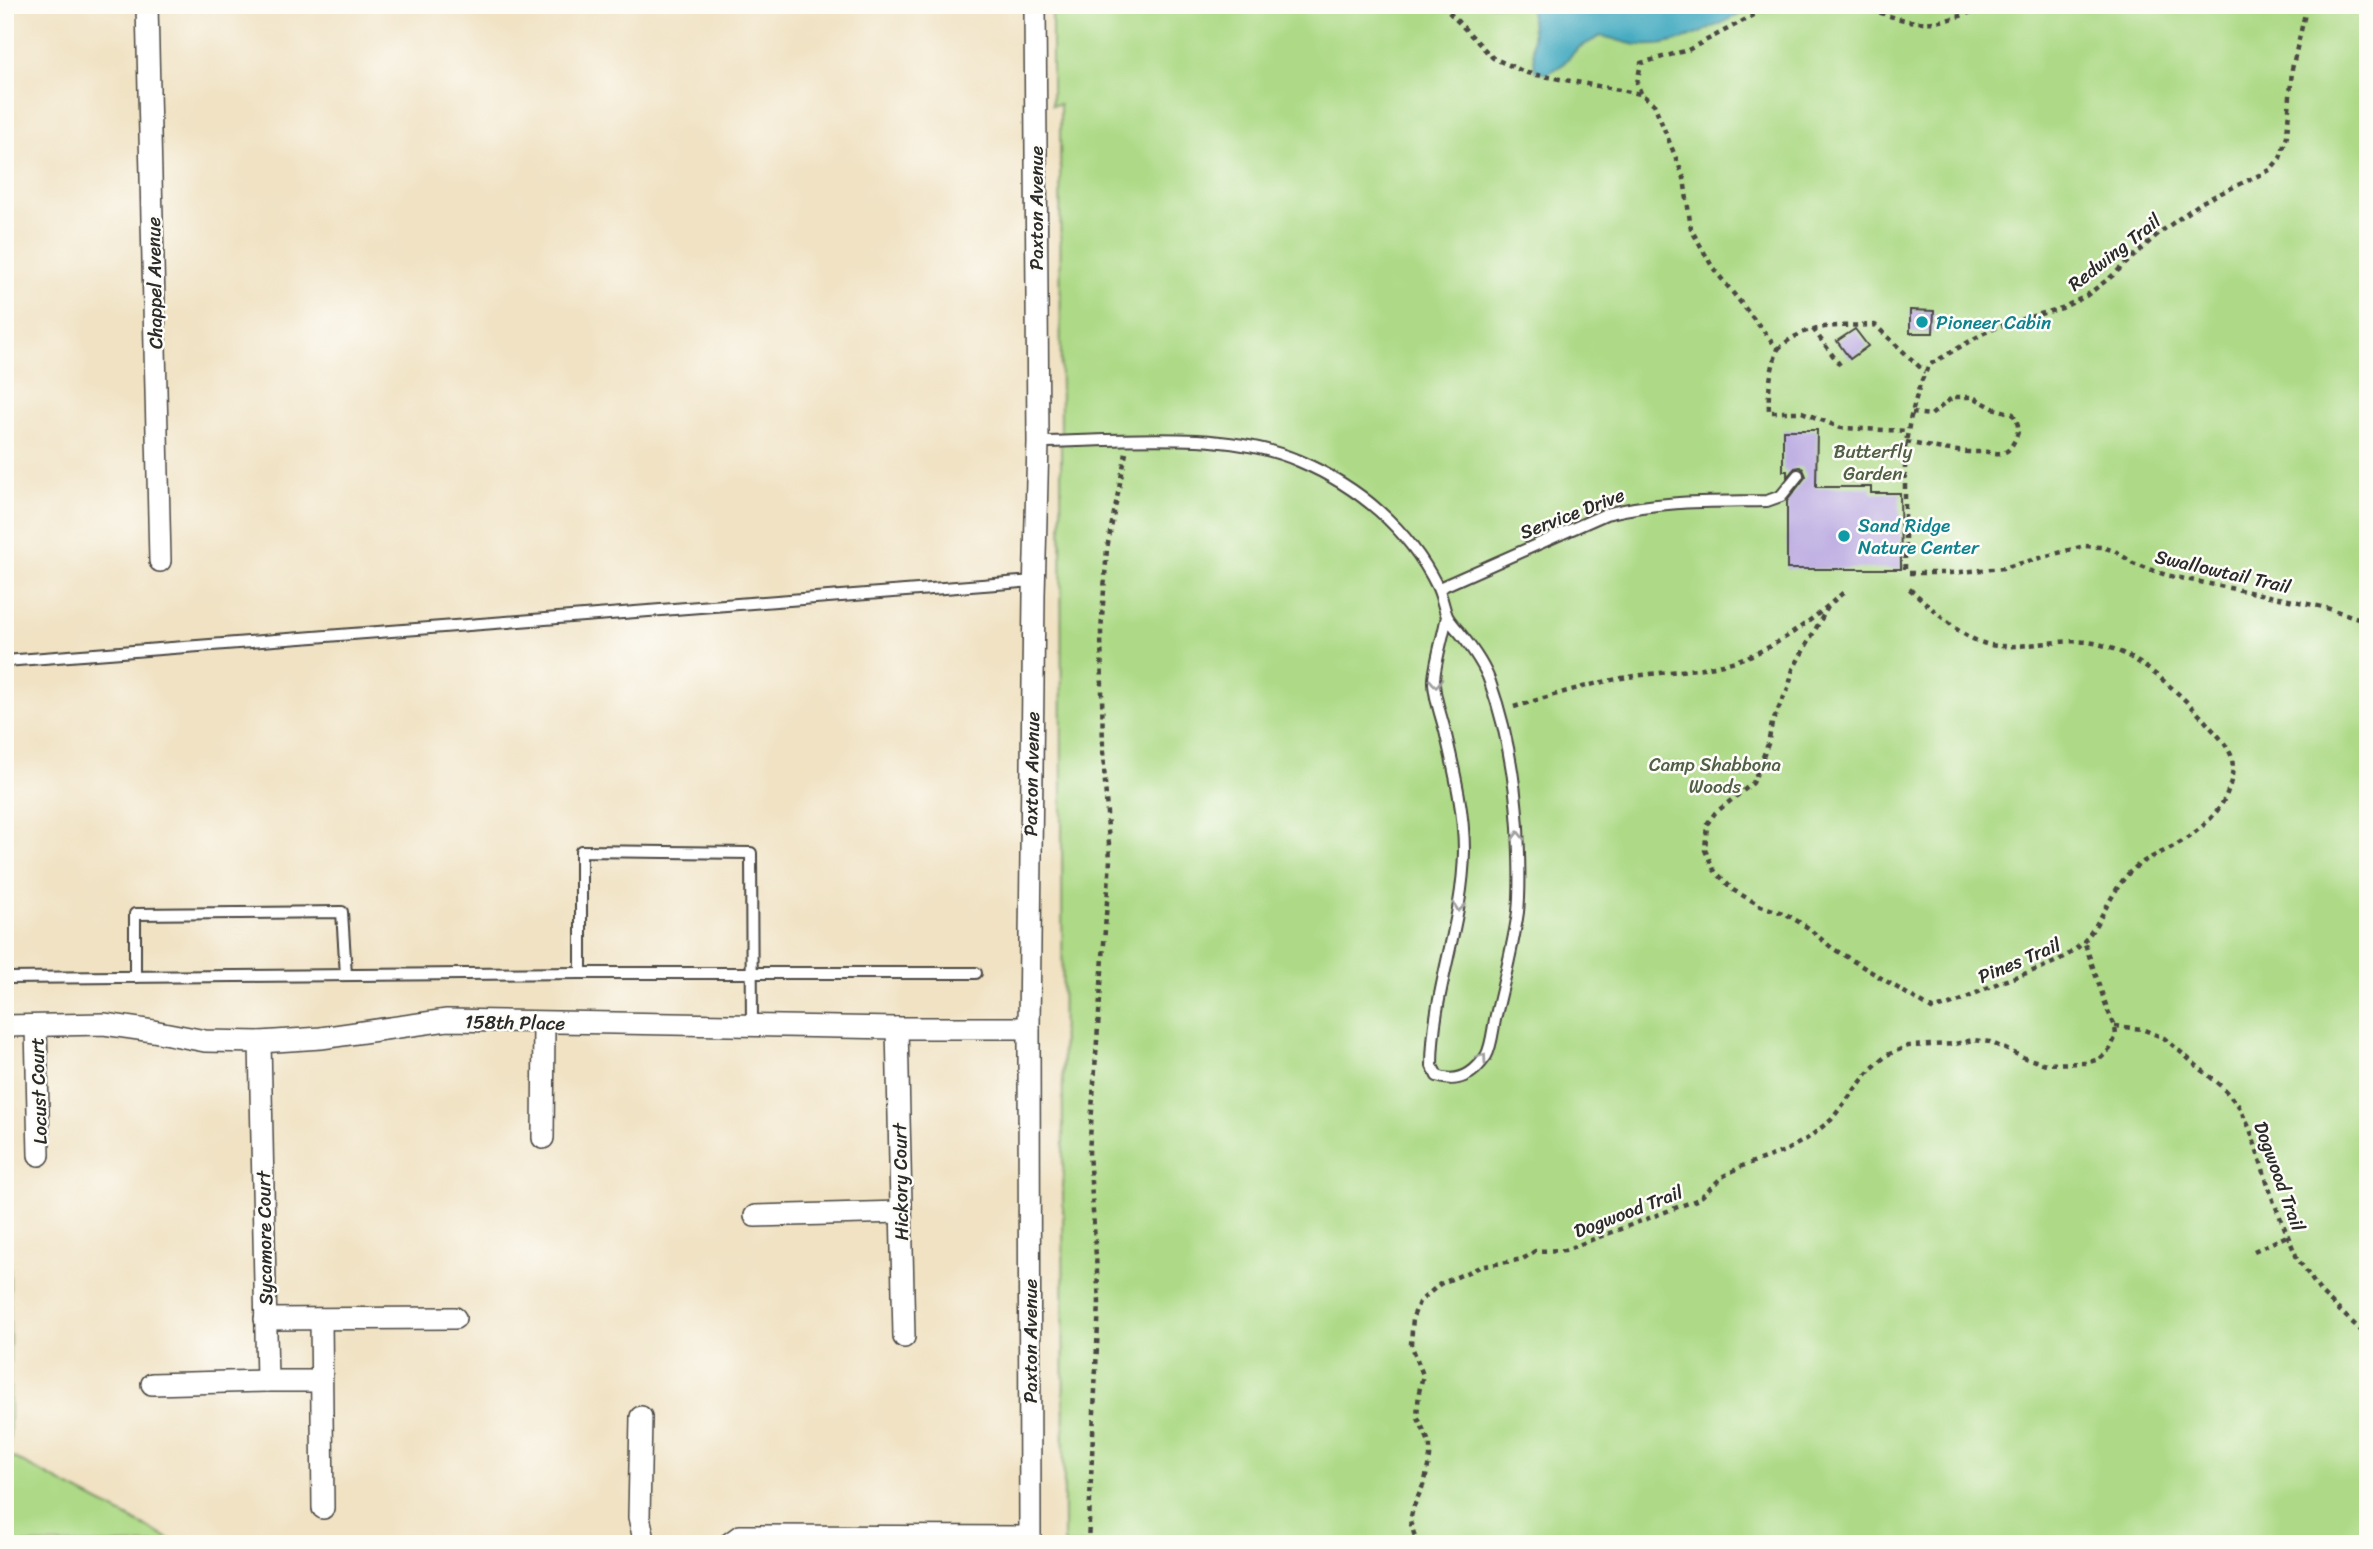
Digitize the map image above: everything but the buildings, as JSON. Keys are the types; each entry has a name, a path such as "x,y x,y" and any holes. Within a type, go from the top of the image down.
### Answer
{"street":[{"name":"Chappel Avenue","path":"147,5 160,561"},
{"name":"Paxton Avenue","path":"1030,1540 1029,1028 1038,442 1035,5"},
{"name":"158th Place","path":"5,1026 104,1024 205,1041 260,1042 321,1038 447,1020 1029,1028"},
{"path":"543,1138 544,1023"},
{"name":"Locust Court","path":"36,1026 39,1155"},
{"name":"Hickory Court","path":"897,1028 904,1337"},
{"name":"Sycamore Court","path":"260,1042 267,1381"},
{"path":"755,1216 901,1212"},
{"path":"265,1319 455,1318"},
{"path":"321,1319 323,1508"},
{"path":"152,1384 321,1381"},
{"path":"641,1417 639,1517 645,1544"},
{"path":"729,1544 740,1536 1030,1540"}],"lane":[{"path":"1038,442 1227,442 1265,449 1299,461 1338,481 1372,503 1403,534 1424,561 1439,588 1447,616 1477,655 1489,678 1500,711 1518,825 1516,920 1487,1054 1469,1074 1460,1079 1437,1076 1432,1066 1438,999 1457,925 1463,884 1462,816 1456,777 1433,681 1447,616"},
{"name":"Service Drive","path":"1439,588 1606,514 1671,502 1767,501 1781,496 1798,475"},
{"path":"5,660 1034,581"},
{"path":"581,973 581,851 751,853 751,1026"},
{"path":"135,977 135,914 149,913 342,912 346,975"},
{"path":"5,978 976,973"}],"path":[{"path":"1442,5 1493,58 1527,73 1641,94 1654,104 1684,178 1691,229 1713,268 1779,349"},
{"path":"1641,94 1637,83 1641,63 1688,50 1773,5"},
{"path":"1861,5 1911,23 1960,18 1987,5"},
{"name":"Redwing Trail","path":"1925,372 1928,365 1946,353 1984,333 2008,323 2062,309 2086,296 2159,233 2202,202 2270,170 2280,158 2287,136 2292,69 2306,5"},
{"path":"1908,431 1841,428 1802,412 1769,412 1770,369 1779,349 1792,336 1812,329 1875,325 1925,372 1912,413 1906,442 1969,454 1985,451 1996,453 2006,452 2019,431 2013,414 1993,408 1973,397 1953,397 1931,415 1912,413"},
{"path":"1812,329 1840,365"},
{"path":"1088,1544 1098,1303 1089,1152 1110,860 1103,752 1101,632 1107,548 1125,464 1127,441"},
{"name":"Swallowtail Trail","path":"1906,442 1903,485 1907,571 1951,573 2004,568 2084,546 2102,547 2115,551 2133,563 2166,575 2323,607 2368,621"},
{"name":"Pines Trail","path":"1828,607 1793,669 1753,783 1715,813 1707,824 1705,850 1714,870 1733,890 1761,906 1786,914 1832,948 1932,1009 1960,1002 2072,953 2084,941 2124,879 2141,861 2188,838 2220,808 2232,773 2232,757 2224,741 2187,700 2125,655 2096,643 2074,640 1984,644 1952,625 1907,587"},
{"path":"1500,711 1583,686 1723,664 1748,656 1788,636 1845,591"},
{"path":"2084,941 2115,1026"},
{"name":"Dogwood Trail","path":"1420,1544 1410,1521 1425,1481 1430,1444 1417,1416 1423,1375 1411,1344 1413,1317 1419,1302 1440,1284 1480,1267 1523,1259 1535,1251 1565,1250 1699,1199 1722,1177 1785,1151 1808,1138 1830,1120 1870,1070 1887,1055 1908,1046 1955,1044 1973,1040 1990,1042 2046,1064 2077,1064 2100,1059 2110,1049 2116,1036 2115,1026 2142,1029 2164,1038 2221,1086 2238,1105 2250,1129 2287,1236 2309,1278 2322,1294 2368,1337"},
{"path":"2254,1251 2287,1236"}],"green space":[{"name":"Camp Shabbona Woods","path":"1052,5 2368,5 2368,1544 1064,1544 1060,104 1052,105"},
{"path":"5,1256 10,1256 10,1456 179,1544 5,1544"}],"water":[{"path":"1530,5 1760,5 1671,43 1639,45 1601,36 1578,48 1562,65 1547,74 1535,71"}],"place":[{"name":"Pioneer Cabin","path":"1922,322"},
{"name":"Sand Ridge Nature Center","path":"1844,536"}],"park label":[{"name":"Butterfly Garden","path":"1873,462"}]}
